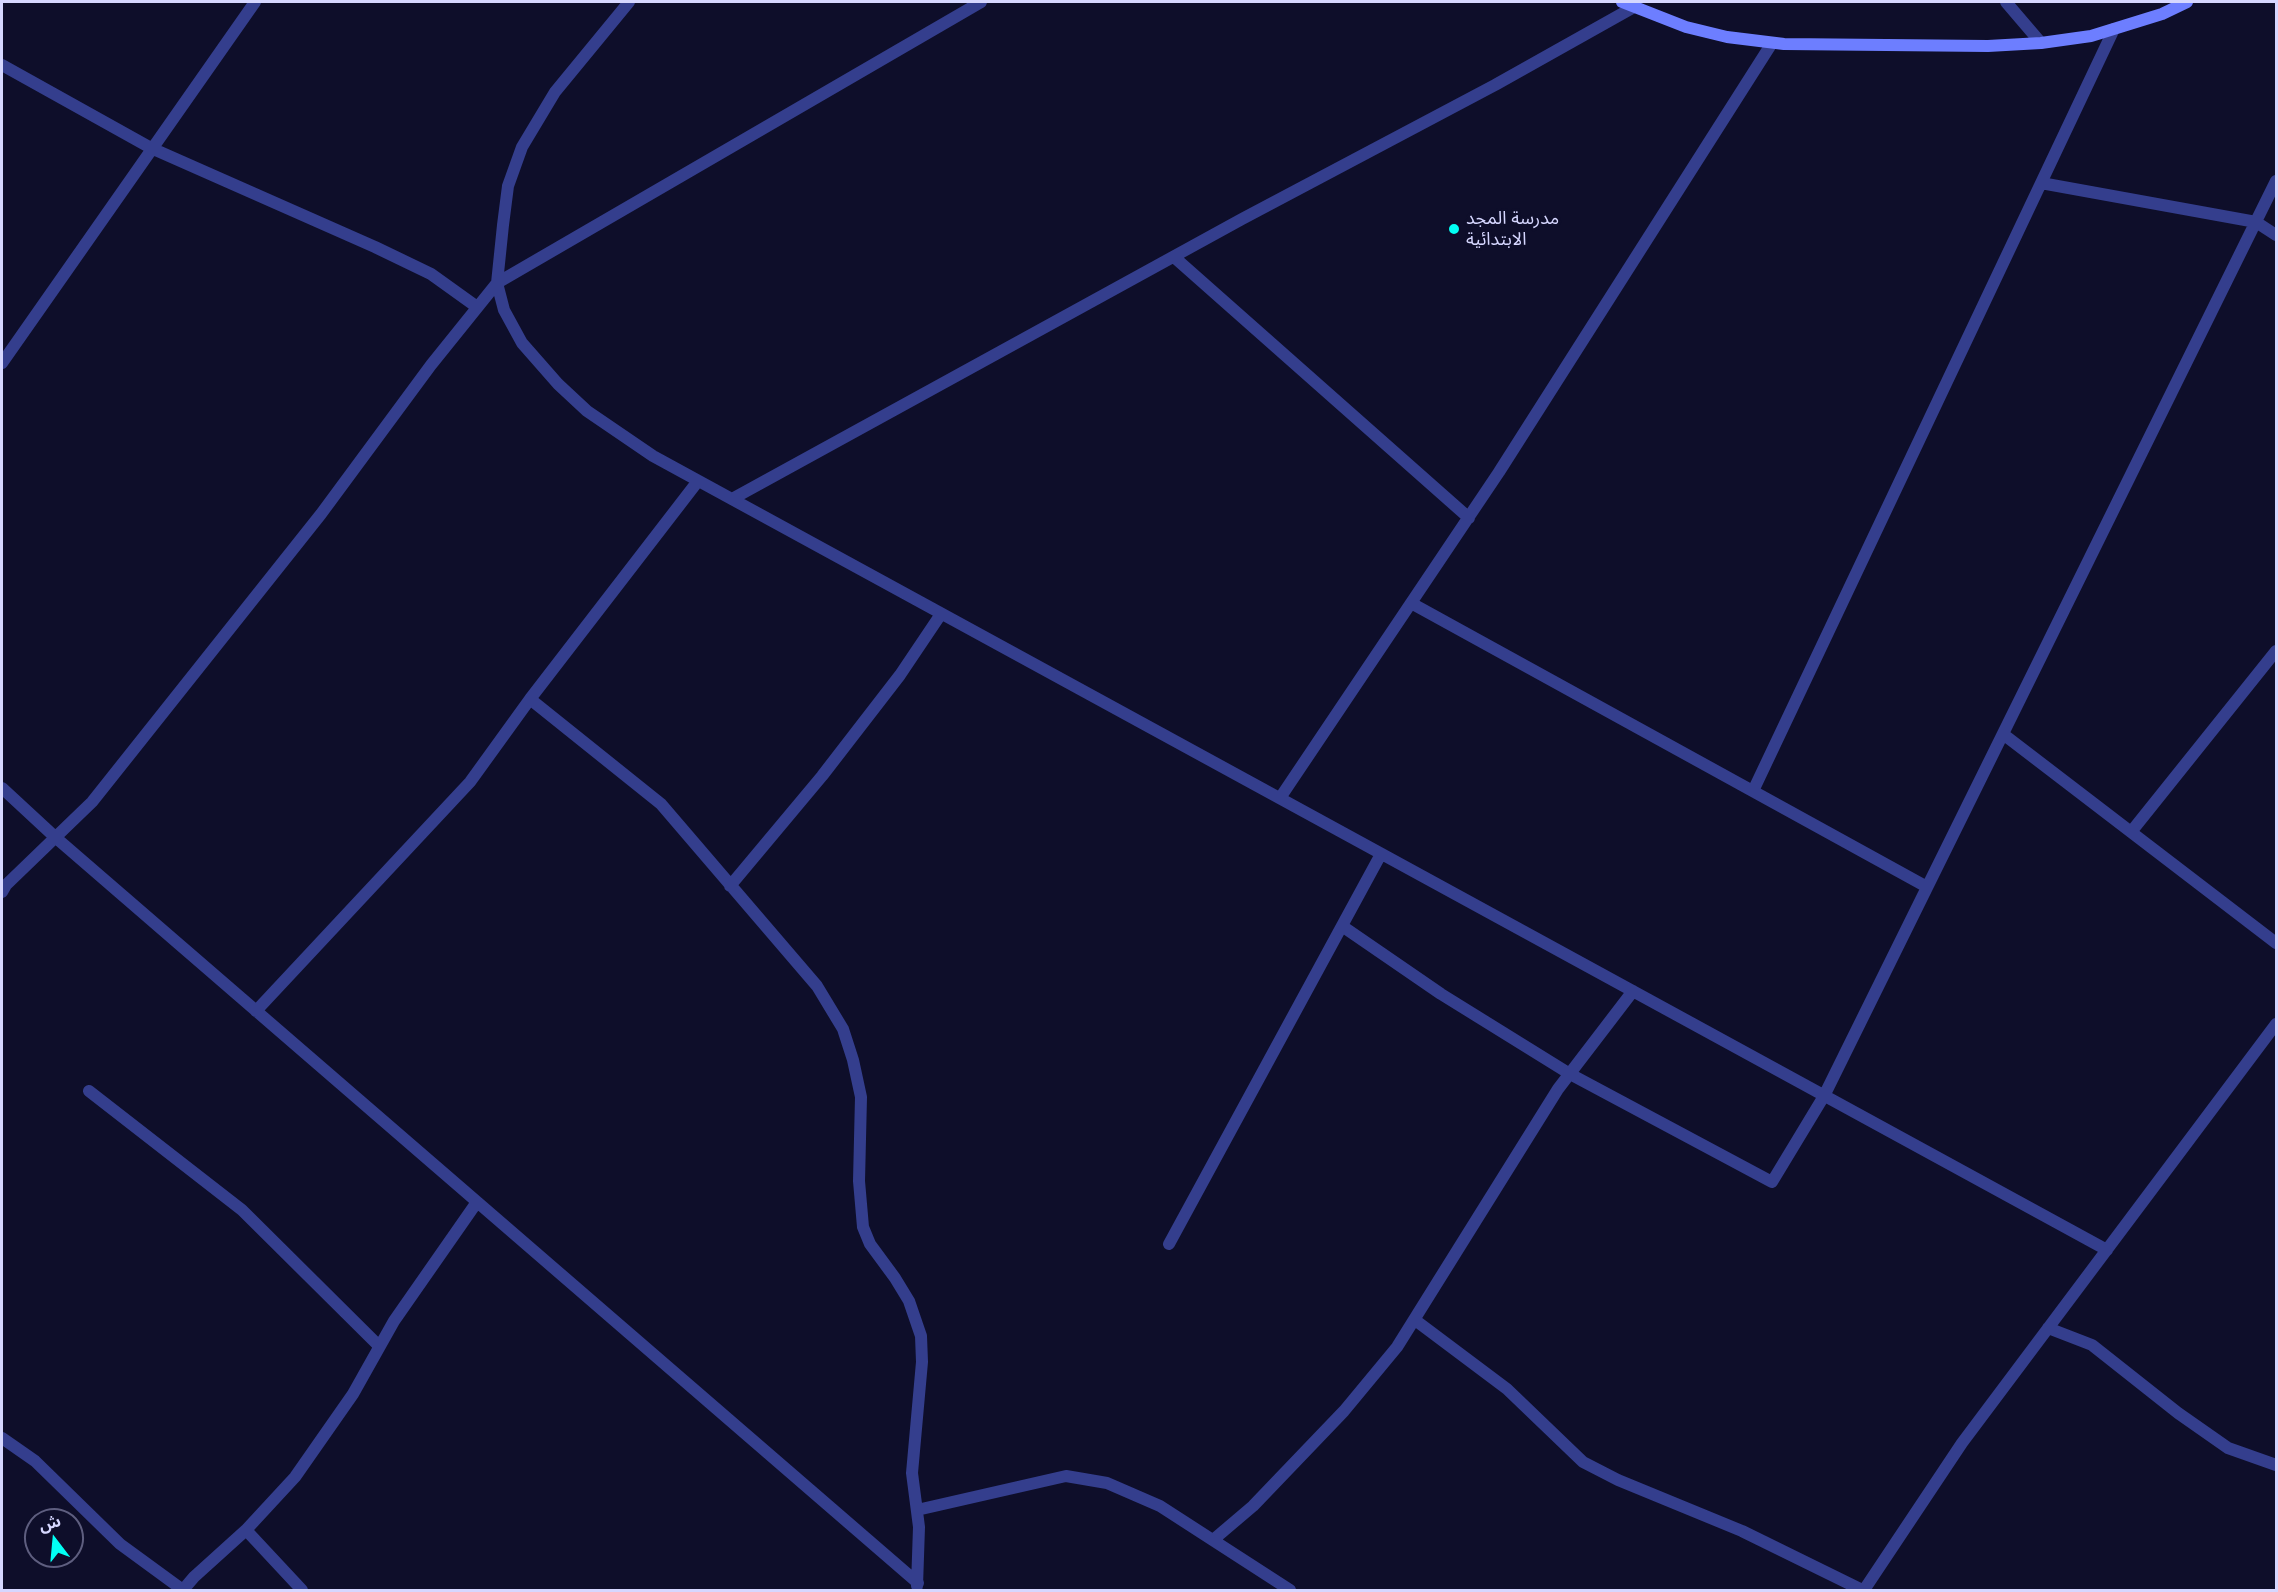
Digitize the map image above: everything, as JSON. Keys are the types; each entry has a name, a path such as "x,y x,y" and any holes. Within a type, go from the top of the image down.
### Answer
{"street":[{"path":"2,363 255,2"},
{"path":"629,2 555,92 522,147 508,186 497,282 504,310 522,343 558,384 587,411 653,456 698,481 2107,1250"},
{"path":"2,892 92,802 321,514 431,365 497,282 981,2"},
{"path":"1622,2 1686,27 1727,37 1784,44 1964,45 2041,43 2091,36 2162,14 2187,2"},
{"path":"2006,2 2041,43"},
{"path":"732,499 1174,256 1495,85 1634,8"},
{"path":"1753,791 2114,30"},
{"path":"1280,798 1469,518 1772,42"},
{"path":"2,65 151,148 431,274 477,307"},
{"path":"1342,926 1441,994 1570,1074 1772,1182 1824,1096 2277,181"},
{"path":"2042,183 2256,222 2277,235"},
{"path":"1174,256 1469,518"},
{"path":"256,1011 470,783 530,699 698,481"},
{"path":"1411,603 1928,887"},
{"path":"730,886 822,776 900,675 941,614"},
{"path":"2131,832 2277,651"},
{"path":"530,699 661,804 817,986 843,1029 854,1060 861,1098 858,1181 863,1227 870,1244 909,1300 921,1335 922,1362 912,1473 919,1527 917,1586"},
{"path":"2003,734 2277,943"},
{"path":"2,788 55,837 917,1586"},
{"path":"1169,1244 1381,854"},
{"path":"1213,1540 1253,1506 1344,1411 1397,1347 1558,1089 1633,991"},
{"path":"1415,1320 1507,1389 1583,1462 1618,1480 1742,1531 1863,1590 1962,1443 2277,1024"},
{"path":"89,1091 242,1210 379,1346"},
{"path":"2,1438 35,1461 120,1544 183,1590 246,1530 296,1477 353,1394 394,1321 477,1202"},
{"path":"2048,1328 2092,1345 2178,1413 2228,1448 2277,1465"},
{"path":"917,1510 1066,1476 1107,1483 1160,1506 1290,1590"},
{"path":"246,1530 302,1590"}],"place":[{"name":"مدرسة المجد الابتدائية","path":"1454,229"}]}
